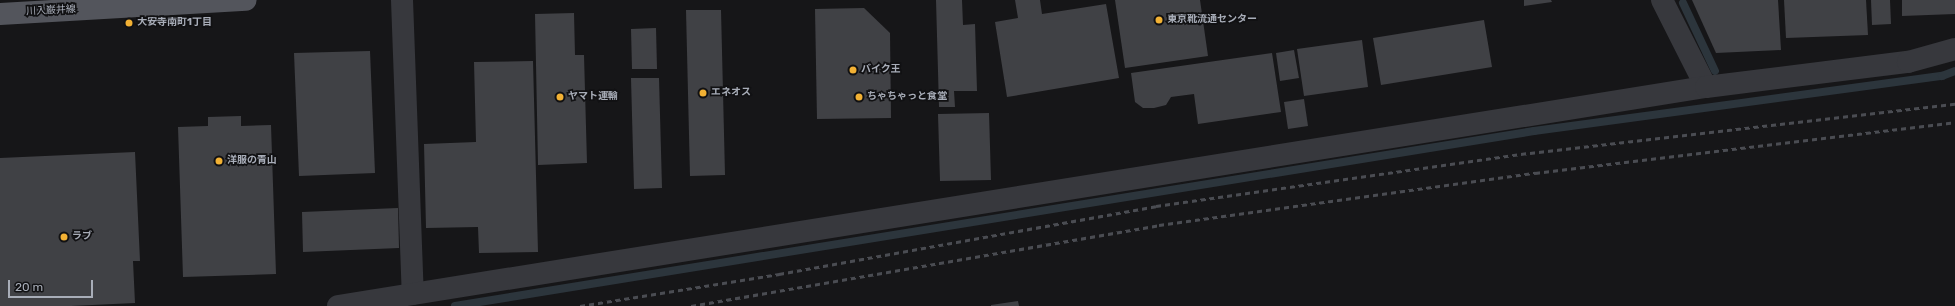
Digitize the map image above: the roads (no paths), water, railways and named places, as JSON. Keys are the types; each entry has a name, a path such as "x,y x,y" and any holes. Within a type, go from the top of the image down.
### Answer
{"main road":[{"name":"川入巌井線","path":"0,14 246,0"}],"street":[{"path":"402,0 413,294"},
{"path":"1662,0 1706,87"},
{"path":"338,306 1706,87 1908,62 1955,49"}],"waterway":[{"path":"1683,3 1715,71"},
{"path":"455,306 1534,131 1942,76 1955,71"}],"railway":[{"path":"580,306 779,274 1156,206 1530,153 1955,104"},
{"path":"691,306 1159,225 1535,173 1955,122"}],"place":[{"name":"東京靴流通センター","path":"1159,20"},
{"name":"大安寺南町1丁目","path":"129,23"},
{"name":"バイク王","path":"853,70"},
{"name":"エネオス","path":"703,93"},
{"name":"ヤマト運輸","path":"560,97"},
{"name":"ちゃちゃっと食堂","path":"859,97"},
{"name":"洋服の青山","path":"219,161"},
{"name":"ラブ","path":"64,237"}]}
